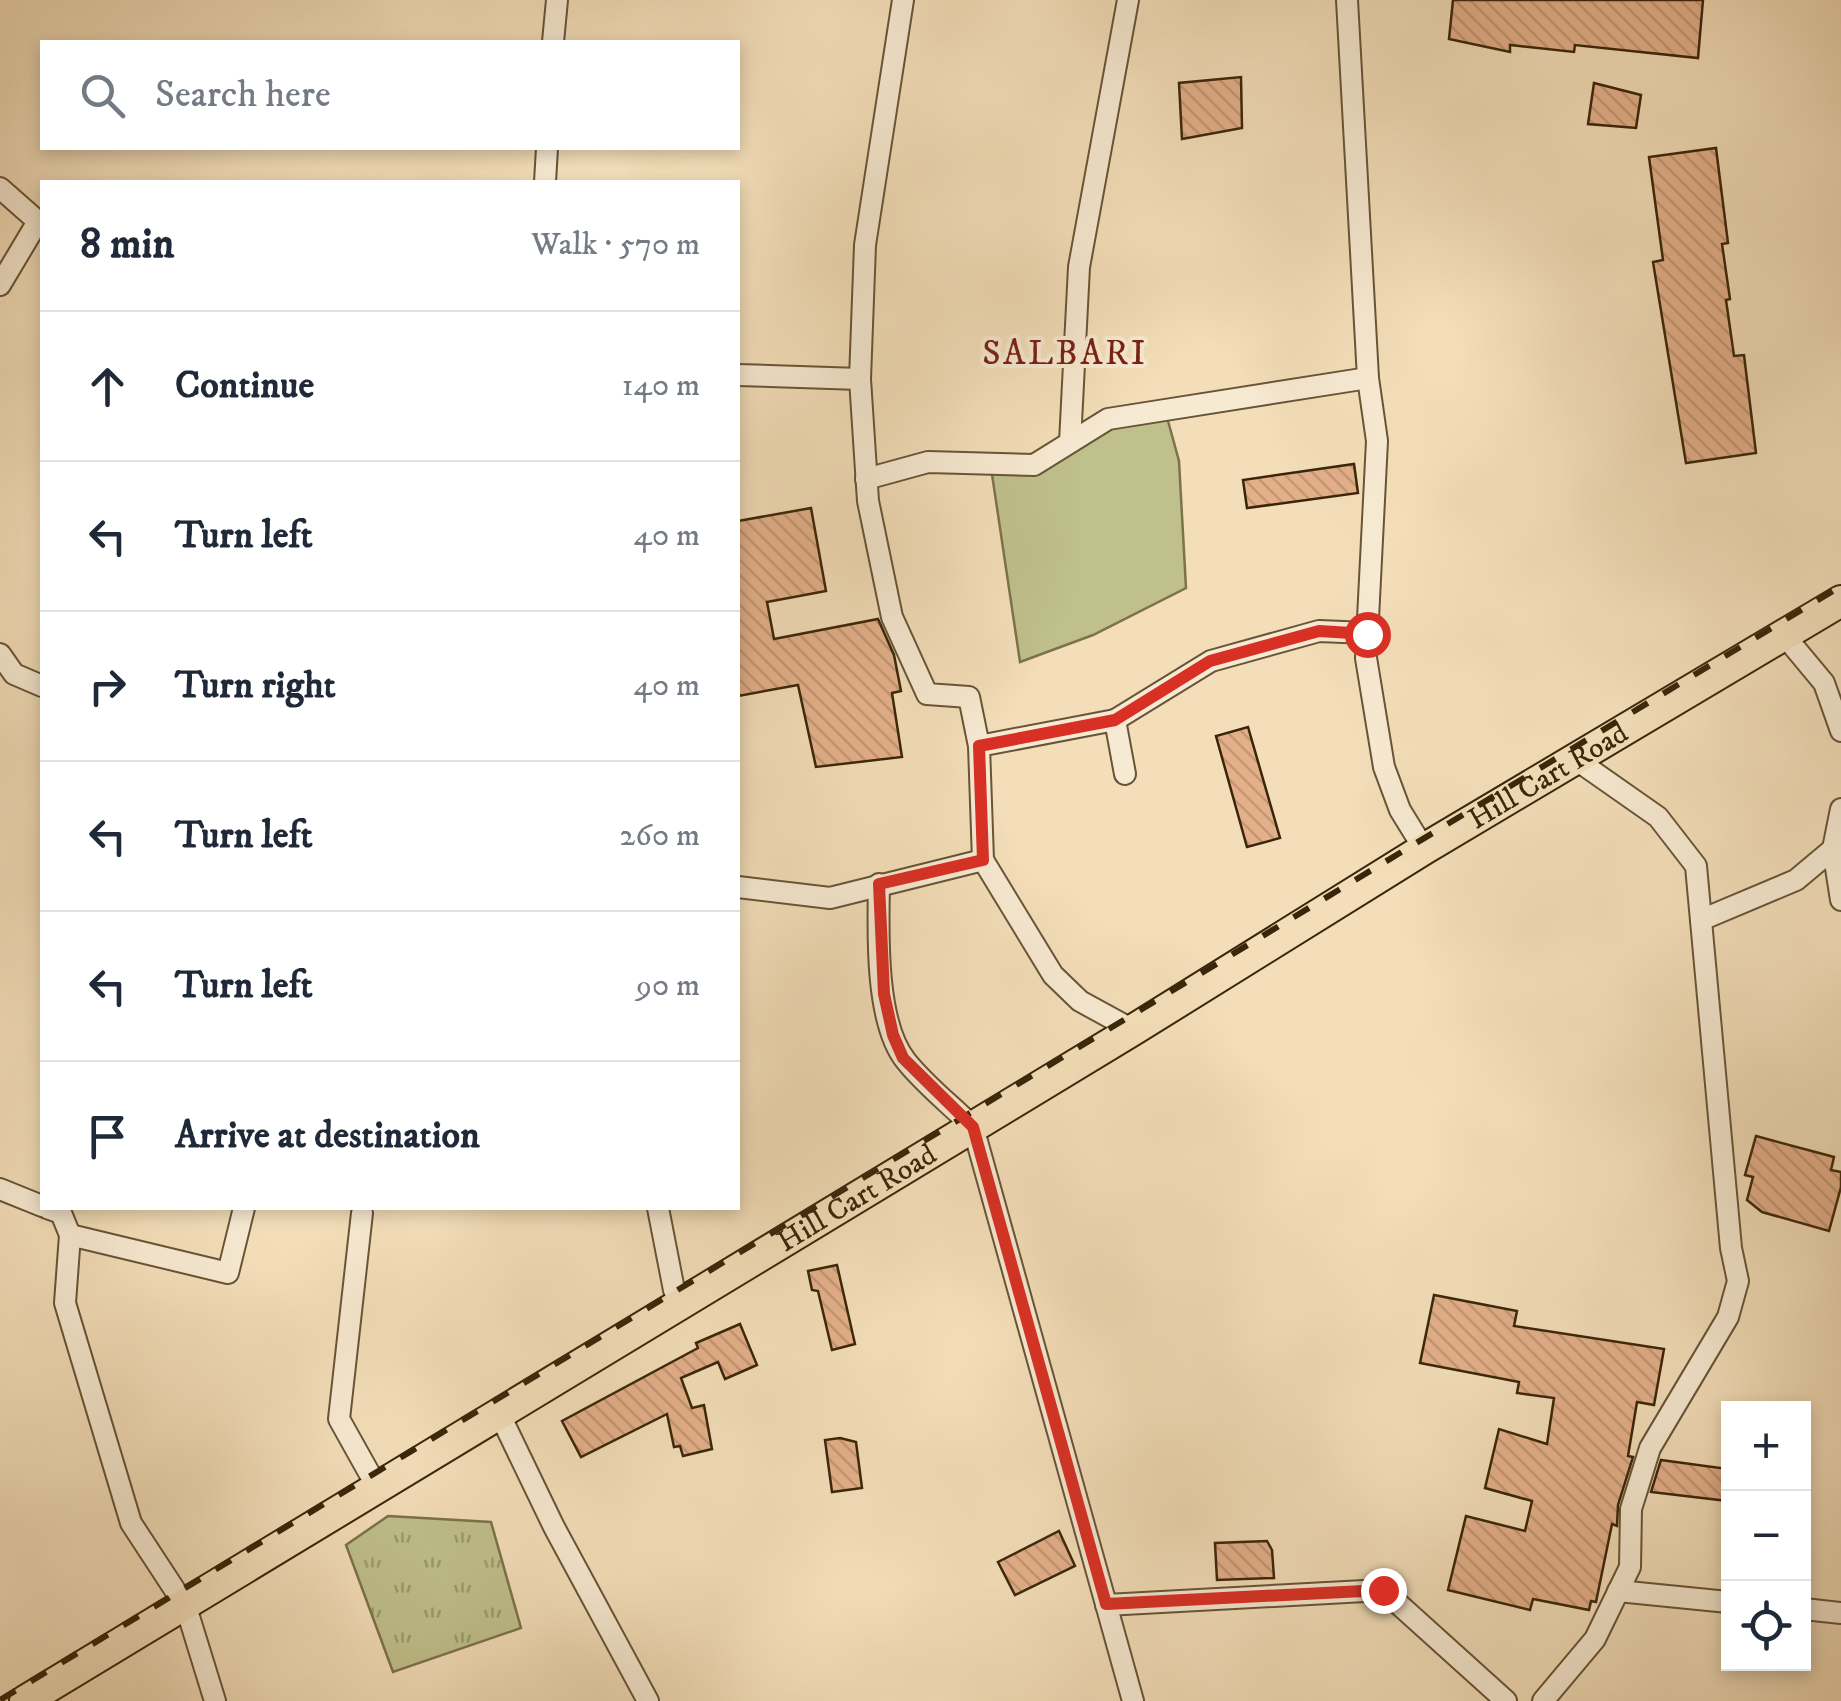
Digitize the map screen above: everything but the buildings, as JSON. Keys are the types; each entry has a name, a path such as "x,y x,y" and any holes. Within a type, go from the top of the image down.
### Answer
{"highway":[{"name":"Hill Cart Road","path":"25,1701 1133,1030 1424,849 1578,761 1841,601"}],"street":[{"path":"552,40 557,0"},
{"path":"903,0 865,245 860,378 866,479 892,616 927,694 969,698 979,746 983,860 1053,975 1080,1001 1133,1030"},
{"path":"1070,442 1079,268 1128,0"},
{"path":"1347,0 1368,378 1378,441 1366,658 1384,767 1400,810 1424,849"},
{"path":"545,180 547,150"},
{"path":"0,188 40,224 0,285"},
{"path":"740,375 860,378"},
{"path":"866,479 928,462 1034,465 1108,418 1368,378"},
{"path":"979,746 1115,720 1210,661 1319,631 1367,634"},
{"path":"1784,635 1824,683 1841,731"},
{"path":"0,654 14,674 40,685"},
{"path":"1115,720 1124,774"},
{"path":"1542,1701 1594,1639 1630,1567 1631,1508 1650,1448 1728,1317 1738,1281 1731,1248 1696,866 1658,817 1578,761"},
{"path":"1841,809 1833,849 1841,900"},
{"path":"1701,920 1796,880 1833,849"},
{"path":"740,887 830,898 983,860"},
{"path":"879,884 884,994 893,1035 903,1058 973,1127 1133,1701"},
{"path":"0,1189 40,1205"},
{"path":"53,1210 61,1213 70,1235 66,1303 131,1523 186,1606 215,1701"},
{"path":"70,1235 228,1273 244,1210"},
{"path":"658,1210 674,1290 682,1303"},
{"path":"362,1213 339,1420 376,1487"},
{"path":"499,1413 648,1701"},
{"path":"1106,1604 1383,1590 1506,1701"},
{"path":"1618,1591 1721,1601"},
{"path":"1811,1611 1841,1613"}],"green space":[{"path":"1165,410 1179,461 1186,588 1093,635 1020,662 990,461 1034,465 1108,419"},
{"path":"388,1516 491,1522 521,1628 393,1672 346,1545"}],"railway":[{"path":"0,1700 1841,586"}],"district":[{"name":"SALBARI","path":"1065,352"}],"route":[{"path":"1367,634 1319,631 1210,661 1115,720 979,746 977,779 983,860 879,884 878,927 884,994 893,1035 903,1058 973,1127 1106,1604 1383,1590"}]}
